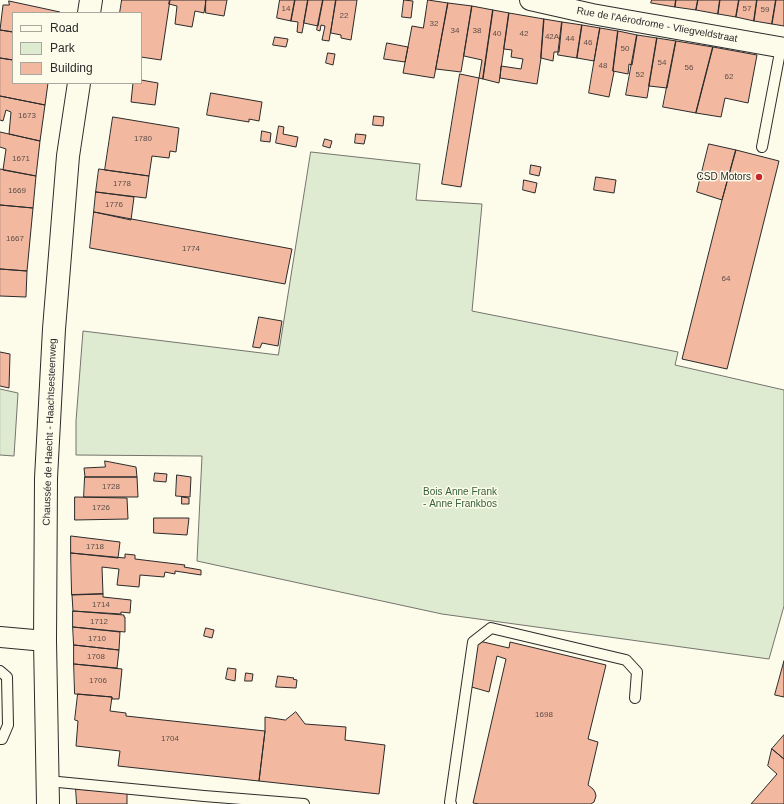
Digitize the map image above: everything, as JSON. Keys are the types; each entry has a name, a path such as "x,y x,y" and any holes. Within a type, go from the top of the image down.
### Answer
{"main road":[{"path":"89,12 91,0"},
{"name":"Chaussée de Haecht - Haachtsesteenweg","path":"48,804 45,641 46,478 54,329 68,156 78,84"}],"street":[{"name":"Rue de l'Aérodrome - Vliegveldstraat","path":"530,0 592,14 782,47"},
{"path":"0,637 45,641"}],"lane":[{"path":"762,147 782,47"},
{"path":"451,804 451,794 472,642 491,628 626,660 637,672 635,698"},
{"path":"0,671 7,676 8,725 2,739 0,739"},
{"path":"48,781 304,804"}],"green space":[{"name":"Bois Anne Frank - Anne Frankbos","path":"311,152 420,164 416,200 482,204 472,311 678,352 675,365 784,390 784,606 769,659 442,614 197,561 202,456 76,455 76,421 83,331 278,355"},
{"path":"0,389 18,393 14,456 0,455"}],"building":[{"path":"122,0 170,0 161,60 142,57 142,12 120,12"},
{"path":"170,0 206,0 204,13 195,11 192,27 175,24 177,6 169,4"},
{"path":"206,0 227,0 224,16 206,13"},
{"path":"280,0 295,0 291,21 277,18"},
{"path":"295,0 308,0 302,33 297,32 298,22 291,21"},
{"path":"308,0 323,0 318,26 304,23"},
{"path":"323,0 336,0 329,41 322,40 325,26 321,25 320,31 317,30"},
{"path":"336,0 357,0 351,40 341,38 341,35 331,33"},
{"path":"404,0 413,1 411,18 402,17"},
{"path":"428,0 448,3 434,78 403,73 412,26 423,28"},
{"path":"652,0 676,0 675,7 651,3"},
{"path":"676,0 698,0 696,10 675,7"},
{"path":"698,0 720,0 718,14 696,10"},
{"path":"720,0 739,0 736,17 718,14"},
{"path":"739,0 757,0 754,21 736,17"},
{"path":"757,0 776,0 772,24 754,21"},
{"path":"776,0 784,0 784,26 772,24"},
{"path":"9,1 60,12 12,12 12,32 0,30 3,5 9,5"},
{"path":"448,3 472,6 461,72 436,69"},
{"path":"472,6 493,10 483,79 479,78 482,60 464,56"},
{"path":"493,10 509,13 499,83 483,79"},
{"path":"509,13 544,19 537,84 500,78 501,66 521,69 523,59 511,57 512,50 504,49"},
{"path":"544,19 562,22 559,52 554,52 553,61 541,58"},
{"path":"562,22 582,25 577,58 558,55"},
{"path":"582,25 600,28 594,61 577,58"},
{"path":"600,28 618,31 614,72 609,97 589,93"},
{"path":"0,30 12,32 12,60 0,58"},
{"path":"618,31 637,35 632,65 629,64 628,74 613,71"},
{"path":"637,35 657,38 647,98 626,95"},
{"path":"275,37 288,39 286,47 273,45"},
{"path":"657,38 676,41 667,88 649,86"},
{"path":"676,41 713,47 696,113 663,107"},
{"path":"387,43 408,47 405,62 384,59"},
{"path":"713,47 757,55 748,103 725,98 721,117 696,113"},
{"path":"328,53 335,54 333,65 326,63"},
{"path":"0,58 12,60 12,84 48,84 45,105 0,96"},
{"path":"460,74 479,78 461,187 442,184"},
{"path":"142,80 158,83 155,105 131,102 133,84 142,84"},
{"path":"211,93 262,102 259,121 249,119 249,122 207,115"},
{"path":"0,96 45,105 40,141 9,134 11,112 6,110 3,121 0,120"},
{"path":"374,116 384,117 383,126 373,125"},
{"path":"113,117 179,128 176,152 170,151 169,158 152,156 149,176 105,170"},
{"path":"279,126 284,127 283,134 298,137 296,147 276,143"},
{"path":"262,131 271,133 270,142 261,141"},
{"path":"0,132 40,141 36,176 3,170 6,149 0,147"},
{"path":"356,134 366,135 364,144 355,143"},
{"path":"325,139 332,141 330,148 323,146"},
{"path":"709,144 736,150 722,200 697,192"},
{"path":"736,150 779,161 727,369 682,359"},
{"path":"531,165 541,167 539,176 530,174"},
{"path":"0,169 36,176 33,208 0,205"},
{"path":"99,169 149,176 146,198 96,192"},
{"path":"596,177 616,180 614,193 594,190"},
{"path":"524,180 537,183 535,193 523,190"},
{"path":"96,192 134,197 131,220 94,212"},
{"path":"0,205 33,208 27,271 0,269"},
{"path":"94,212 292,249 285,284 90,248"},
{"path":"0,269 27,271 26,297 0,296"},
{"path":"259,317 282,321 278,346 262,343 260,348 253,347"},
{"path":"0,352 10,354 9,388 0,386"},
{"path":"105,461 136,467 137,477 85,477 84,468 105,467"},
{"path":"155,473 167,474 166,482 154,481"},
{"path":"177,475 191,477 190,497 176,496"},
{"path":"85,477 137,477 138,497 84,497"},
{"path":"75,497 127,498 128,519 75,520"},
{"path":"182,497 189,498 189,504 182,504"},
{"path":"154,518 189,518 187,535 154,533"},
{"path":"71,536 120,542 118,558 71,553"},
{"path":"71,553 125,558 125,554 135,555 135,559 185,565 184,567 201,570 201,575 175,571 175,574 165,572 164,577 140,575 139,587 117,585 119,569 102,567 103,594 72,595"},
{"path":"103,594 103,597 131,600 130,613 121,612 121,614 73,611 72,595"},
{"path":"73,611 124,615 125,632 73,627"},
{"path":"73,627 120,632 119,650 74,645"},
{"path":"206,628 214,630 212,638 204,636"},
{"path":"479,641 509,648 510,642 606,665 588,739 598,742 588,785 595,792 596,796 594,802 591,804 473,803 506,659 497,656 489,692 468,686"},
{"path":"74,645 119,650 117,668 74,664"},
{"path":"784,661 784,697 775,695"},
{"path":"74,664 122,669 119,699 75,694"},
{"path":"228,668 236,669 235,681 226,679"},
{"path":"246,673 253,674 252,681 245,681"},
{"path":"278,676 294,678 293,679 297,680 296,688 276,687"},
{"path":"78,694 112,697 110,711 126,713 126,716 265,731 259,781 118,766 120,751 76,746 78,721 75,720"},
{"path":"296,712 305,724 346,727 345,740 385,745 379,794 259,781 265,731 265,717 285,720"},
{"path":"784,735 784,759 772,749"},
{"path":"772,749 784,759 784,804 751,804 777,774 768,766"},
{"path":"76,789 127,793 127,804 77,804"}],"place":[{"name":"CSD Motors","path":"759,177"}]}
